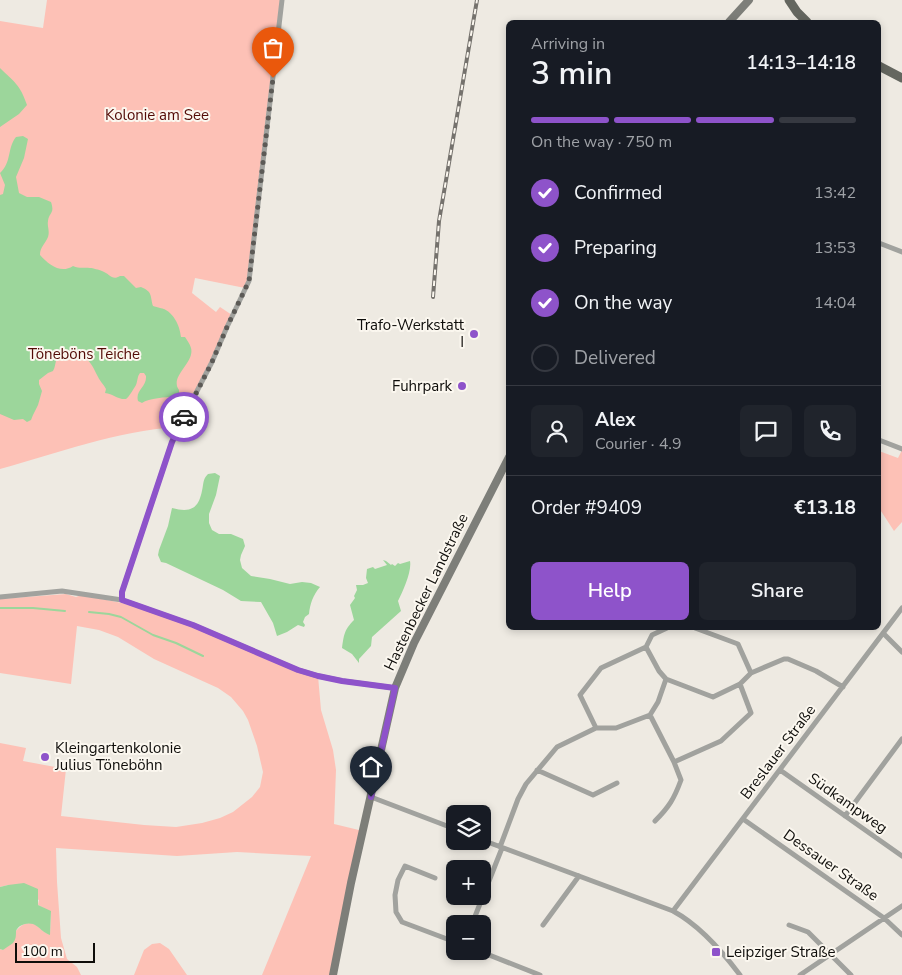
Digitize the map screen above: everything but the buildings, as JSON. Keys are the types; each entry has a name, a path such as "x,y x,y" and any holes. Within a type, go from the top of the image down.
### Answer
{"main road":[{"path":"731,20 749,0"},
{"path":"789,0 805,20"},
{"path":"881,67 902,78"},
{"name":"Hastenbecker Landstraße","path":"334,975 351,883 395,688 414,643 506,463"}],"street":[{"path":"122,600 122,592 172,442 212,362 249,281 282,0"},
{"path":"881,244 902,252"},
{"path":"881,441 902,449"},
{"path":"0,597 62,591 122,600 193,625 298,670 342,681 395,688"},
{"name":"Breslauer Straße","path":"673,911 902,608"},
{"path":"596,728 580,695 602,668 646,647 652,634 662,630"},
{"path":"700,630 738,644 751,673"},
{"path":"883,633 902,652"},
{"path":"646,647 659,671 666,679 713,697 740,684 751,673 784,659 816,671 843,687"},
{"path":"475,915 518,799 526,784 537,770 557,746 596,728 616,728 650,715 658,702 666,679"},
{"path":"674,762 721,741 751,713 740,684"},
{"path":"650,715 681,780 669,806 655,821"},
{"path":"845,816 902,739"},
{"path":"537,770 593,795 616,783"},
{"name":"Südkampweg","path":"780,770 901,855"},
{"path":"371,797 446,826"},
{"name":"Dessauer Straße","path":"743,818 884,918 902,935"},
{"path":"491,843 673,911 708,939 740,975"},
{"path":"434,878 405,866 398,880 395,895 396,912 402,922 446,939"},
{"path":"543,924 579,876"},
{"path":"800,975 902,906"},
{"path":"789,925 808,932 851,975"},
{"path":"491,956 540,975"}],"green space":[{"name":"Kolonie am See","path":"47,0 280,0 247,282 245,288 195,278 192,293 216,312 220,307 232,315 177,427 155,429 110,438 0,469 0,21 43,28"},
{"path":"902,450 902,522 894,531 881,511 881,452 898,458"},
{"path":"66,594 122,603 193,625 318,676 321,710 333,750 336,770 334,824 363,831 333,975 262,975 311,856 237,852 177,856 56,848 61,938 67,959 77,967 81,975 0,975 0,949 3,950 16,931 24,924 34,924 50,934 51,912 38,905 39,900 8,885 0,887 0,743 26,748 23,761 66,769 61,816 176,827 202,823 233,812 252,797 260,787 263,772 248,720 231,697 218,688 154,659 118,637 99,630 77,626 71,684 0,673 0,599"},
{"path":"160,943 169,949 187,975 134,975 144,950 152,944"}],"shaded area":[{"path":"0,68 19,88 27,105 19,114 0,127"},
{"name":"Töneböns Teiche","path":"23,136 28,139 24,158 16,177 19,193 27,197 39,197 51,202 52,206 48,221 49,235 40,255 51,265 60,269 73,266 96,269 115,278 124,276 136,288 141,287 148,291 153,306 165,309 172,315 179,328 181,337 185,337 191,348 189,359 177,380 179,394 175,397 153,399 142,403 138,401 138,394 146,380 144,373 140,373 136,385 126,399 105,393 106,389 90,363 75,352 67,351 57,359 53,371 39,380 42,391 31,420 27,422 23,419 14,420 0,414 0,195 3,194 5,185 0,173 8,160 13,141 16,137"},
{"path":"215,473 220,476 209,514 209,523 212,530 219,534 231,534 243,539 245,546 240,560 242,568 251,576 290,584 311,583 320,587 312,600 309,614 303,622 304,627 298,625 277,636 273,623 261,602 241,601 223,590 161,562 158,555 159,550 168,526 172,508 186,510 195,507 200,498 205,478 208,474"},
{"path":"383,560 395,566 398,563 410,561 405,587 398,601 401,611 372,637 371,646 359,659 359,663 352,654 342,648 345,633 354,620 350,605 355,598 356,585 368,583 366,578 367,569 373,567 375,569 387,565"},
{"path":"24,883 38,889 38,905 51,911 50,935 31,923 26,924 17,929 13,943 3,950 0,949 0,887"}],"waterway":[{"path":"0,608 33,608 65,611"},
{"path":"89,612 121,617 153,635 176,643 203,656"}],"railway":[{"path":"433,297 439,221 477,0"}],"way so far":[{"path":"184,417 248,285 273,78"}],"place":[{"name":"Trafo-Werkstatt I","path":"474,334"},
{"name":"Fuhrpark","path":"462,386"},
{"name":"Kleingartenkolonie Julius Töneböhn","path":"45,757"},
{"name":"Leipziger Straße","path":"716,952"}],"route":[{"path":"184,417 172,442 122,592 122,600 193,625 298,670 342,681 395,688 371,797"}]}
